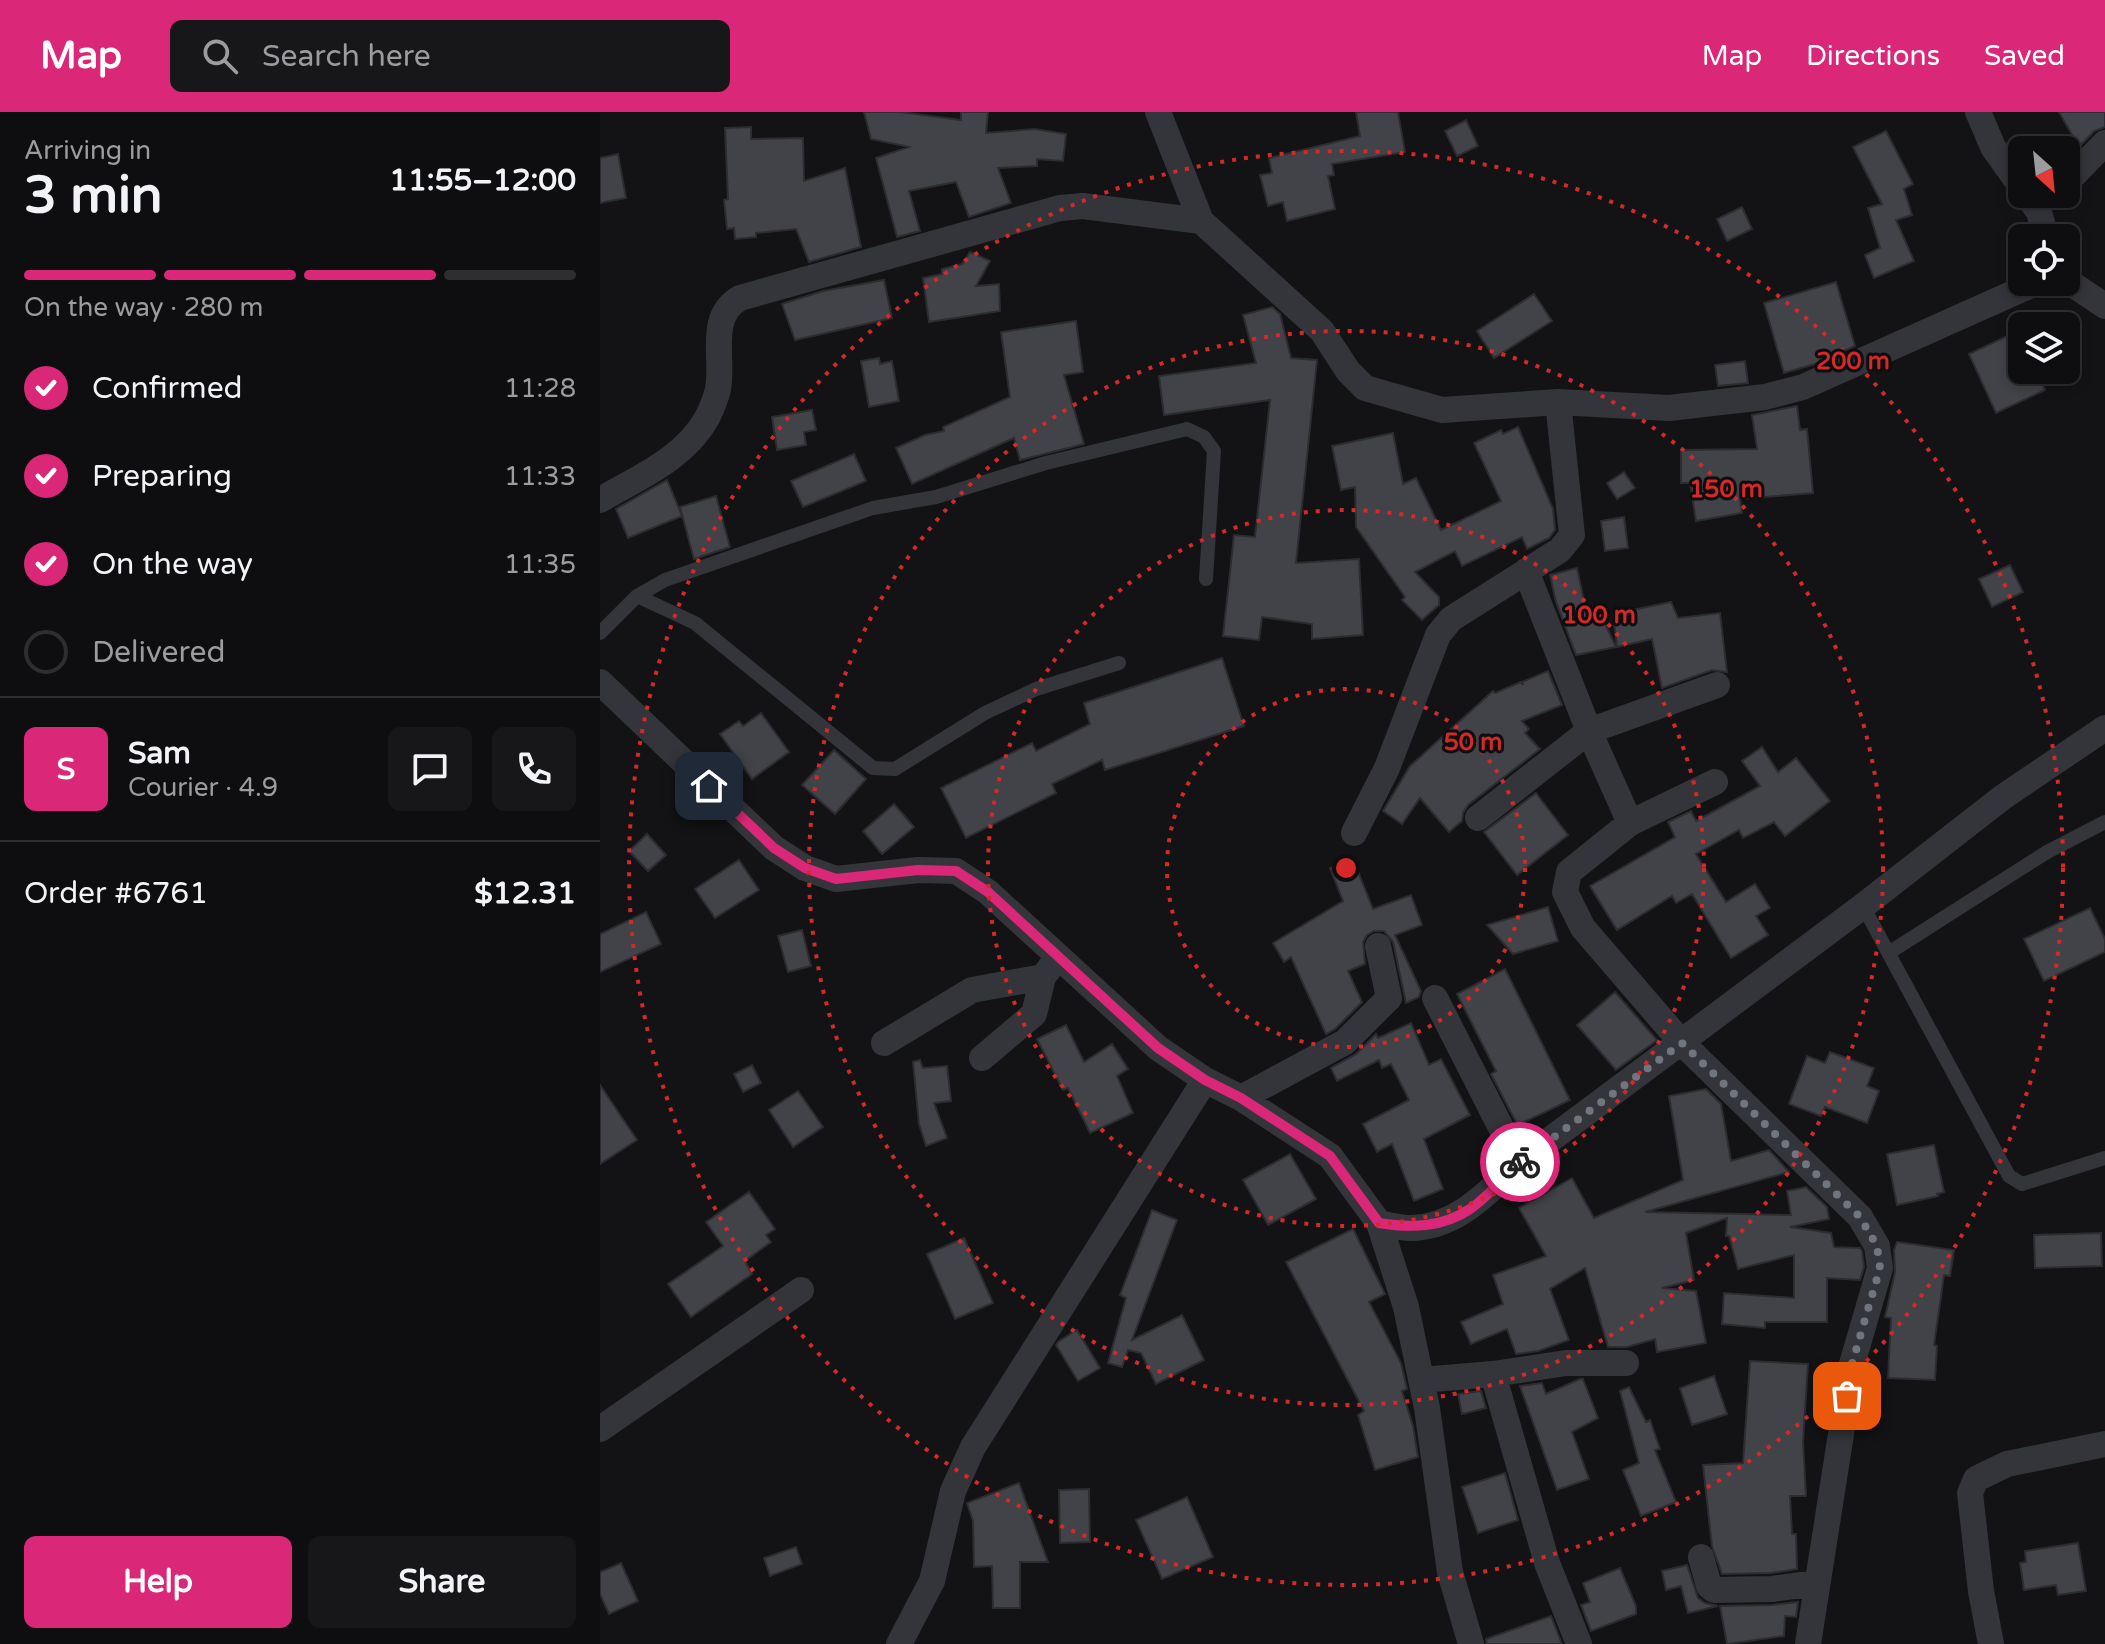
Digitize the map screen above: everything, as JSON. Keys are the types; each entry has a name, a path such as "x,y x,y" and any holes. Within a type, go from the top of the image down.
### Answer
{"street":[{"path":"1158,112 1201,221 1322,331 1348,371 1365,388 1442,410 1558,402 1669,408 1765,397 1803,387 2008,295"},
{"path":"1978,112 1993,147 2008,168"},
{"path":"2080,169 2105,143"},
{"path":"600,500 664,463 690,443 708,416 718,388 719,328 727,305 740,298 1060,208 1083,206 1201,221"},
{"path":"2080,289 2105,306"},
{"path":"1354,833 1387,768 1438,635 1451,619 1560,550 1572,535 1558,402"},
{"path":"1526,571 1589,731 1630,823"},
{"path":"600,682 774,848 805,868 836,879 918,870 956,871 988,892 1050,967 1205,1080 1241,1098 1330,1156 1379,1223 1406,1307 1421,1380 1450,1572 1471,1644"},
{"path":"1478,818 1589,731 1717,685"},
{"path":"1379,1223 1412,1228 1470,1210 1519,1163 1682,1043 2003,797 2105,728"},
{"path":"1715,782 1630,823 1569,872 1565,892 1583,928 1682,1043 1860,1217 1877,1246 1880,1268 1852,1364 1808,1644"},
{"path":"1241,1098 1345,1042 1380,1009 1389,998 1378,946"},
{"path":"884,1043 972,990 1050,967"},
{"path":"982,1058 1034,1014 1050,967"},
{"path":"1435,998 1519,1163"},
{"path":"899,1644 932,1581 953,1491 973,1447 1205,1080"},
{"path":"600,1429 801,1290"},
{"path":"1421,1380 1493,1374 1566,1363 1626,1363"},
{"path":"1493,1374 1547,1563 1579,1644"},
{"path":"1991,1644 1970,1493 1976,1479 2007,1464 2105,1444"},
{"path":"1701,1557 1709,1586 1714,1590 1772,1589 1816,1583"}],"lane":[{"path":"600,633 637,596 665,580 873,508 936,497 1046,463 1187,429 1204,437 1214,451 1206,579"},
{"path":"637,596 695,623 873,768 895,769 985,713 1023,695 1119,663"},
{"path":"1890,952 2047,852 2105,822"},
{"path":"1863,906 2009,1176 2022,1184 2105,1158"}],"building":[{"path":"864,112 900,112 961,120 961,112 988,112 986,133 1035,129 1066,134 1063,161 1037,159 1037,166 998,168 1011,203 969,217 956,182 909,191 920,231 897,237 876,158 909,147 871,139"},
{"path":"1356,112 1398,112 1405,152 1332,164 1334,175 1328,176 1335,209 1287,221 1283,202 1268,206 1260,175 1272,173 1269,158 1360,136"},
{"path":"2059,112 2105,112 2105,127 2094,131 2080,146 2080,136 2073,136"},
{"path":"1466,120 1478,146 1457,156 1445,131"},
{"path":"751,127 751,139 803,138 804,181 845,168 861,247 809,262 796,229 756,233 756,237 735,239 734,228 727,229 724,200 728,199 725,128"},
{"path":"1886,131 1913,184 1904,189 1912,215 1896,220 1914,261 1874,278 1865,255 1880,248 1868,208 1882,204 1853,147"},
{"path":"618,154 626,198 600,203 600,158"},
{"path":"1742,207 1752,229 1727,241 1717,219"},
{"path":"970,252 990,261 976,286 999,284 1000,311 929,322 923,278 942,274 942,269 962,264"},
{"path":"884,280 892,318 795,340 782,304 823,291"},
{"path":"1836,282 1855,346 1815,364 1784,373 1764,303"},
{"path":"1534,294 1552,321 1494,358 1477,331"},
{"path":"1272,307 1280,314 1291,358 1317,360 1296,563 1359,559 1363,635 1312,639 1312,624 1262,617 1259,640 1223,636 1234,535 1255,537 1270,400 1164,415 1159,376 1256,363 1243,315"},
{"path":"1076,321 1083,372 1064,375 1084,444 1020,460 1014,438 912,484 896,448 925,435 944,431 943,427 1010,397 1001,332"},
{"path":"2008,336 2008,384 2042,384 2045,390 1996,413 1969,354"},
{"path":"879,358 880,364 892,361 899,401 869,407 861,361"},
{"path":"1745,361 1748,383 1718,386 1715,365"},
{"path":"1797,406 1800,430 1807,429 1813,493 1740,499 1742,513 1696,521 1690,483 1681,483 1681,450 1757,449 1752,415"},
{"path":"812,410 816,430 804,432 806,445 777,450 772,417"},
{"path":"1518,427 1553,509 1555,530 1549,538 1527,549 1522,537 1462,566 1455,551 1415,572 1439,597 1439,605 1422,620 1402,600 1405,597 1356,527 1355,487 1341,490 1332,446 1393,433 1403,484 1416,478 1441,530 1501,501 1474,443 1501,430 1503,434"},
{"path":"854,454 866,481 803,507 791,481"},
{"path":"1624,472 1635,488 1617,499 1607,483"},
{"path":"667,480 682,516 628,538 616,509"},
{"path":"716,496 730,547 694,559 680,507"},
{"path":"1624,517 1628,548 1605,551 1601,521"},
{"path":"2010,565 2023,592 1992,607 1979,579"},
{"path":"1577,568 1588,620 1602,617 1616,647 1576,655 1556,602 1550,575"},
{"path":"1671,602 1678,618 1720,613 1727,672 1712,670 1662,688 1652,639 1617,647 1613,614"},
{"path":"1222,658 1244,726 1105,770 1102,760 1052,784 1056,793 966,838 941,788 1032,743 1036,751 1090,724 1084,703"},
{"path":"1548,671 1562,705 1522,721 1529,729 1525,733 1540,749 1468,805 1462,821 1449,832 1420,798 1402,824 1383,811 1410,766 1493,691 1495,693 1521,682 1523,685 1522,682"},
{"path":"761,713 789,752 752,779 720,734 739,721 743,726"},
{"path":"1762,747 1778,772 1796,758 1830,801 1785,836 1774,822 1743,838 1739,830 1696,854 1726,902 1755,884 1770,908 1756,916 1768,935 1731,958 1692,894 1676,903 1672,896 1617,930 1590,886 1675,837 1668,822 1691,811 1696,821 1760,786 1742,761"},
{"path":"834,750 866,779 835,814 802,785"},
{"path":"1536,793 1568,835 1517,875 1484,832"},
{"path":"894,804 914,827 882,854 863,831"},
{"path":"647,834 666,855 648,871 629,851"},
{"path":"1353,859 1373,909 1411,895 1422,925 1395,935 1421,991 1419,997 1406,1003 1393,942 1384,931 1374,931 1363,942 1365,964 1348,971 1362,1002 1326,1034 1291,957 1284,962 1273,943 1343,901 1330,868"},
{"path":"739,860 759,890 715,918 695,889"},
{"path":"1548,907 1558,941 1513,954 1487,925"},
{"path":"2090,908 2105,939 2105,952 2044,981 2024,939"},
{"path":"646,912 661,944 600,972 600,934"},
{"path":"802,930 811,966 788,972 778,936"},
{"path":"1505,969 1570,1100 1520,1124 1517,1124 1491,1074 1496,1071 1457,994"},
{"path":"1615,992 1657,1040 1616,1070 1577,1025"},
{"path":"1411,1023 1429,1065 1441,1059 1470,1115 1424,1139 1443,1189 1414,1201 1392,1144 1377,1152 1363,1124 1409,1100 1391,1064 1382,1068 1379,1060 1337,1081 1331,1068 1356,1054 1376,1034 1378,1038"},
{"path":"1066,1025 1084,1062 1112,1044 1128,1069 1117,1076 1133,1113 1090,1133 1068,1088 1063,1090 1037,1039"},
{"path":"1830,1052 1874,1068 1867,1086 1879,1091 1867,1123 1825,1107 1821,1116 1789,1104 1807,1056 1825,1063"},
{"path":"920,1060 923,1068 947,1066 951,1101 934,1103 947,1138 926,1146 919,1124 913,1062"},
{"path":"752,1065 761,1083 743,1092 734,1074"},
{"path":"600,1085 637,1140 600,1164"},
{"path":"1706,1089 1721,1104 1731,1161 1769,1150 1789,1172 1645,1212 1791,1215 1787,1191 1806,1187 1827,1207 1829,1219 1790,1227 1831,1233 1834,1247 1860,1248 1862,1251 1864,1267 1860,1280 1827,1278 1827,1322 1765,1322 1765,1328 1722,1324 1724,1293 1794,1298 1794,1255 1738,1269 1729,1236 1726,1236 1727,1218 1686,1233 1694,1280 1662,1288 1696,1291 1706,1343 1657,1352 1655,1339 1627,1347 1608,1347 1585,1268 1550,1289 1569,1340 1538,1351 1516,1354 1507,1329 1471,1344 1461,1322 1503,1304 1493,1275 1546,1256 1519,1208 1572,1178 1594,1218 1683,1180 1669,1096"},
{"path":"798,1091 823,1127 793,1147 769,1110"},
{"path":"1934,1145 1944,1192 1897,1205 1887,1154"},
{"path":"1290,1154 1316,1199 1268,1225 1243,1180"},
{"path":"749,1192 775,1229 766,1235 771,1242 745,1261 752,1274 691,1317 668,1284 723,1246 706,1222"},
{"path":"1152,1210 1177,1220 1132,1340 1182,1315 1204,1360 1156,1384 1141,1353 1128,1350 1122,1367 1108,1363 1126,1298 1120,1295"},
{"path":"1353,1229 1385,1294 1369,1302 1401,1363 1407,1389 1402,1391 1413,1426 1418,1457 1375,1470 1358,1415 1364,1411 1286,1262"},
{"path":"2101,1233 2102,1266 2035,1268 2034,1235"},
{"path":"964,1238 993,1303 955,1319 927,1254"},
{"path":"1897,1242 1954,1250 1950,1276 1944,1275 1934,1345 1937,1346 1935,1380 1888,1378 1891,1318 1885,1317 1895,1272 1894,1250"},
{"path":"1077,1330 1100,1368 1078,1381 1056,1345"},
{"path":"1750,1361 1808,1364 1803,1442 1806,1496 1790,1496 1797,1569 1722,1574 1712,1546 1703,1465 1743,1463"},
{"path":"1714,1376 1727,1414 1692,1425 1680,1388"},
{"path":"1583,1379 1598,1418 1572,1432 1589,1479 1557,1490 1520,1386 1542,1383 1546,1394"},
{"path":"1629,1387 1646,1422 1650,1420 1660,1449 1655,1450 1676,1502 1641,1516 1623,1470 1639,1463 1620,1391"},
{"path":"1481,1391 1486,1408 1462,1414 1458,1394"},
{"path":"1505,1473 1518,1520 1478,1533 1462,1487"},
{"path":"1019,1483 1048,1562 1020,1562 1020,1608 993,1608 992,1566 974,1567 973,1521 967,1503"},
{"path":"1089,1489 1090,1542 1060,1543 1059,1490"},
{"path":"1187,1497 1213,1557 1162,1579 1136,1520"},
{"path":"2078,1543 2086,1591 2058,1595 2056,1585 2024,1590 2020,1563 2026,1562 2025,1551"},
{"path":"796,1547 802,1564 770,1576 764,1558"},
{"path":"621,1563 638,1601 609,1614 600,1594 600,1572"},
{"path":"1687,1565 1698,1598 1718,1606 1688,1613 1681,1586 1666,1590 1662,1571"},
{"path":"1620,1568 1636,1606 1636,1614 1591,1631 1581,1605 1590,1602 1583,1583"},
{"path":"1798,1602 1796,1617 1785,1616 1784,1636 1727,1644 1720,1606"},
{"path":"1551,1616 1562,1644 1487,1644 1486,1639"}],"way so far":[{"path":"1520,1162 1682,1043 1860,1217 1877,1246 1880,1268 1852,1364 1847,1396"}],"route":[{"path":"709,786 774,848 805,868 836,879 918,870 956,871 988,892 1158,1048 1330,1156 1379,1223 1412,1228 1441,1222 1470,1210 1520,1162"}]}
